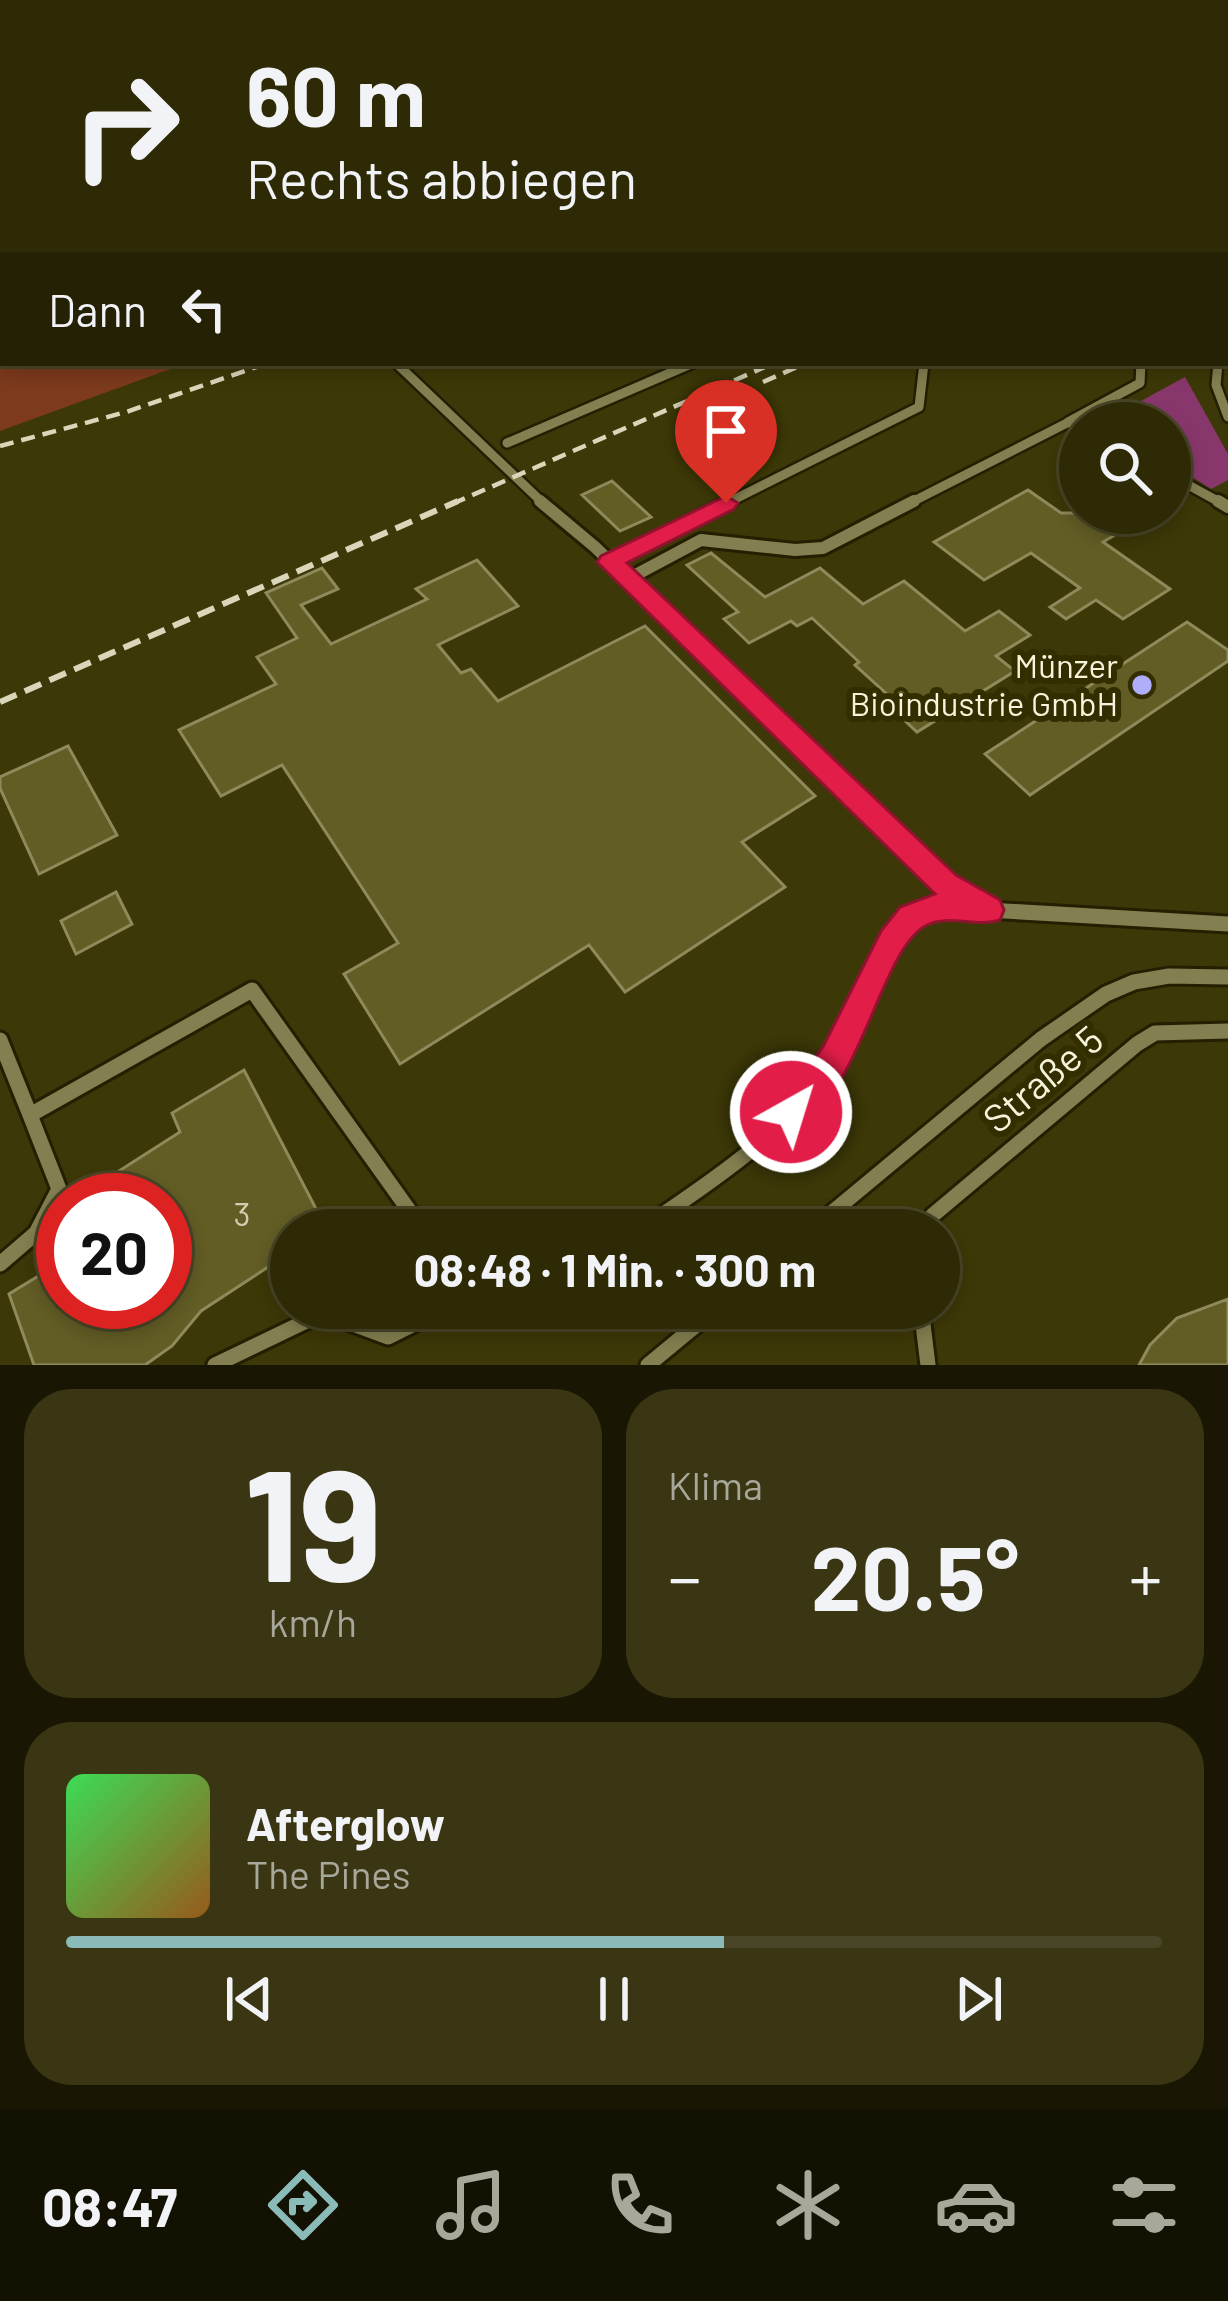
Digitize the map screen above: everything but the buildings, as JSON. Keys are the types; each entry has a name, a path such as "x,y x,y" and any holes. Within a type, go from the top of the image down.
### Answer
{"lane":[{"path":"400,366 512,478 610,562 945,884 988,910"},
{"path":"508,443 686,366"},
{"path":"610,562 919,406 924,366"},
{"path":"1109,402 1140,383 1142,366"},
{"path":"1221,366 1216,385 1228,417"},
{"path":"628,579 701,540 795,550 823,548 1059,430"},
{"path":"1191,487 1228,508"},
{"path":"672,1209 791,1112 835,1059 892,941 911,917 938,907 1228,924"},
{"path":"836,1209 1040,1039 1106,994 1134,982 1169,976 1228,977"},
{"path":"30,1115 253,990 408,1209"},
{"name":"Straße 5","path":"940,1209 1137,1044 1155,1033 1228,1031"},
{"path":"0,1040 59,1189 35,1233 0,1264"},
{"path":"215,1365 290,1329"},
{"path":"366,1329 388,1337 404,1329"},
{"path":"648,1365 692,1329"},
{"path":"924,1329 928,1365"}],"shaded area":[{"path":"0,366 179,366 0,431"},
{"path":"1185,377 1228,454 1228,480 1211,489 1191,476 1191,402 1139,402"}],"railway":[{"path":"0,446 126,412 259,366"},
{"path":"452,504 767,366"},
{"path":"763,382 799,366"},
{"path":"0,702 458,501"}],"place":[{"name":"Münzer Bioindustrie GmbH","path":"1142,685"}],"route":[{"path":"726,503 610,562 945,884 988,910 938,907 911,917 892,941 835,1059 791,1112"}]}
